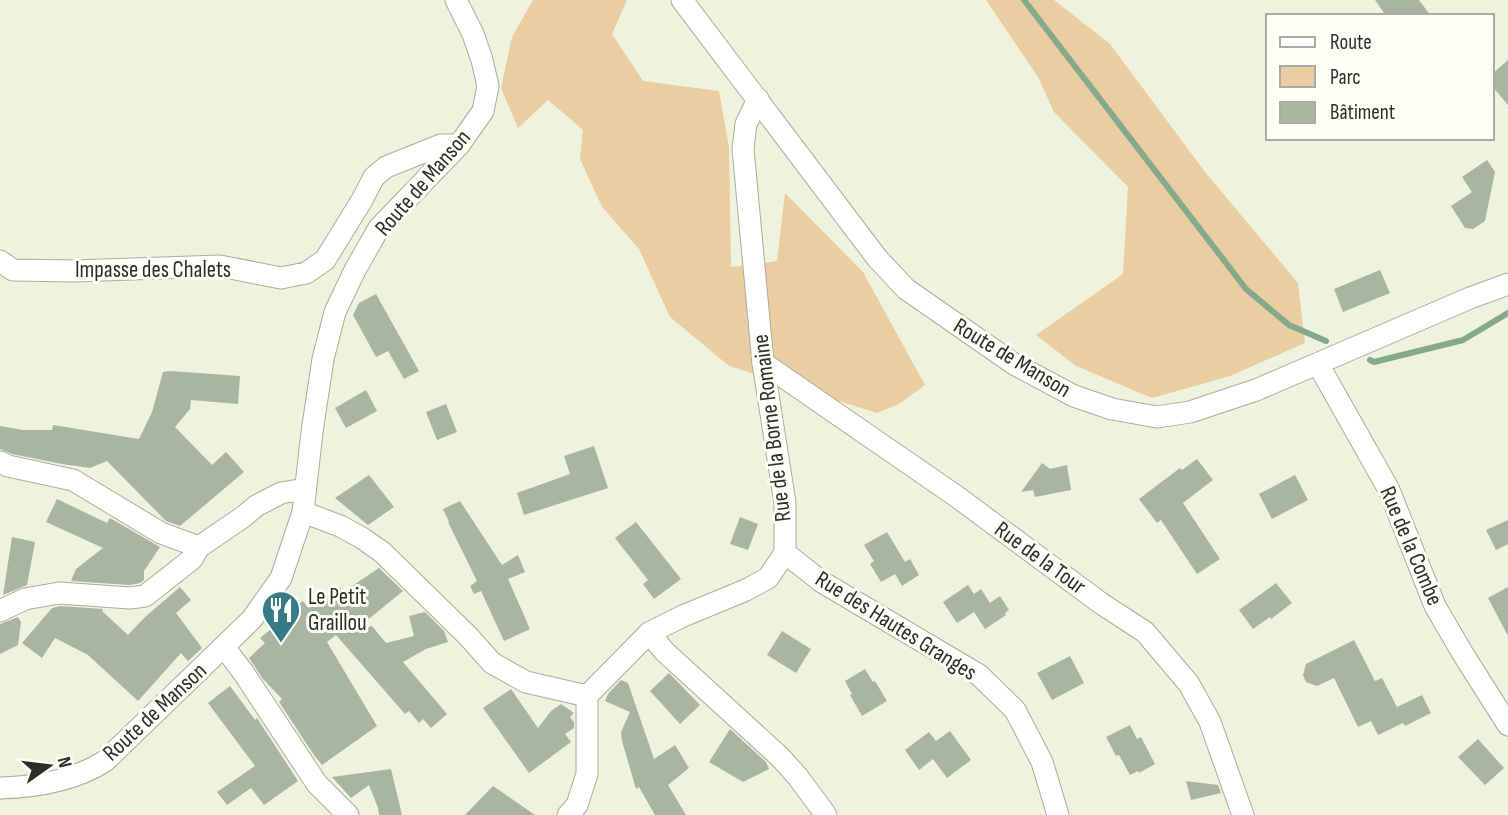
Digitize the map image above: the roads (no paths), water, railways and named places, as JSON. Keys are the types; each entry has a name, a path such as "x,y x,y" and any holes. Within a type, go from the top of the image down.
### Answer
{"street":[{"name":"Route de Manson","path":"0,788 38,785 77,776 105,761 224,647 276,587 303,512 323,359 335,312 379,228 459,145 483,111 488,86 482,60 473,33 456,0"},
{"name":"Route de Manson","path":"682,0 877,258 906,289 1014,364 1074,396 1112,409 1157,417 1190,412 1256,390 1508,284"},
{"name":"Rue de la Borne Romaine","path":"587,696 649,633 768,578 785,552 785,503 763,363 743,149 746,124 758,99"},
{"name":"Impasse des Chalets","path":"0,261 13,270 74,271 220,266 281,278 306,273 325,260 374,177 386,167 441,145 459,145"},
{"name":"Rue de la Tour","path":"763,363 956,496 1102,604 1145,632 1189,684 1210,722 1243,815"},
{"name":"Rue de la Combe","path":"1318,364 1389,490 1436,606 1508,725"},
{"path":"0,463 73,480 161,533 199,548"},
{"path":"1,609 25,599 59,593 130,598 145,596 192,559 199,548 256,506 281,493 304,489"},
{"path":"303,512 340,526 382,552 492,663 526,682 587,696 587,774 577,805 568,815"},
{"name":"Rue des Hautes Granges","path":"785,552 822,582 979,674 1015,710 1042,762 1058,815"},
{"path":"649,633 665,652 780,757 826,815"},
{"path":"224,647 256,690 317,784 348,815"}],"waterway":[{"path":"1024,0 1246,289 1289,325 1326,341"},
{"path":"1370,360 1374,362 1463,340 1508,313"}],"place":[{"name":"Le Petit Graillou","path":"281,644"}]}
